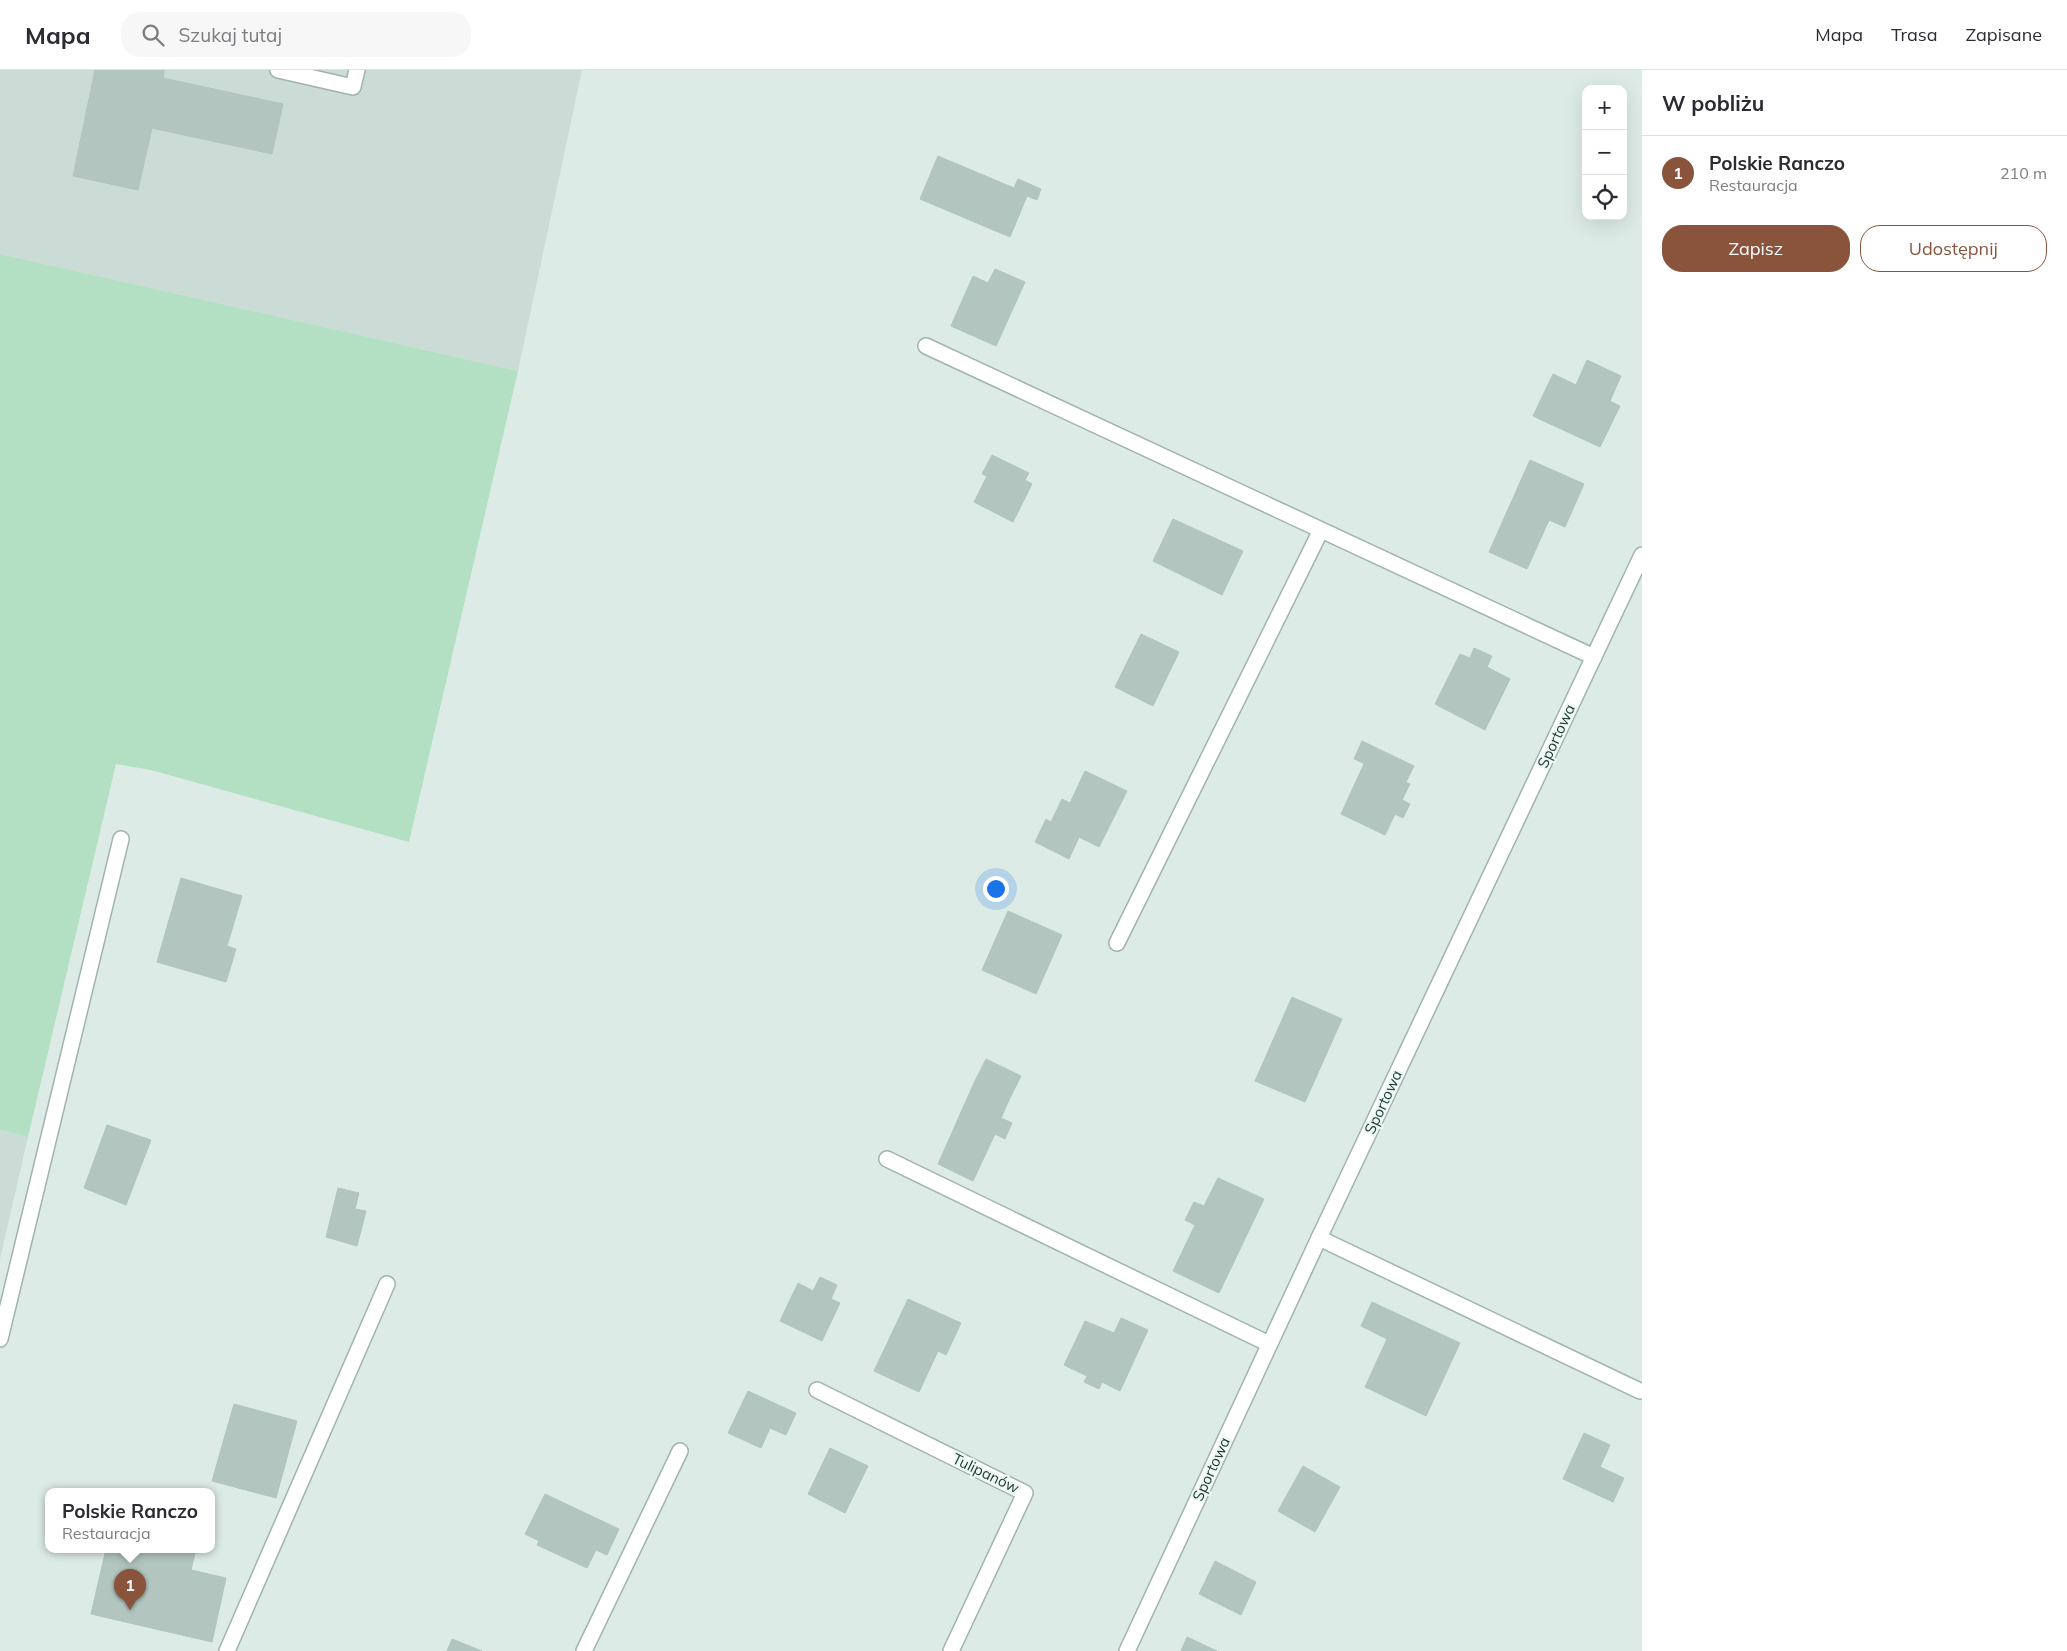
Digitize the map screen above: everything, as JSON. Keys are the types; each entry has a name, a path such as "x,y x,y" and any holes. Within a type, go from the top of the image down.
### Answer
{"street":[{"path":"278,70 353,87 357,70"},
{"path":"926,346 1594,657"},
{"path":"1117,943 1321,530"},
{"name":"Sportowa","path":"1127,1651 1269,1344 1642,555"},
{"path":"0,1340 121,839"},
{"path":"887,1159 1269,1344"},
{"path":"1319,1238 1640,1391"},
{"path":"227,1651 387,1284"},
{"name":"Tulipanów","path":"817,1390 1025,1493 951,1651"},
{"path":"584,1651 680,1451"}],"shaded area":[{"path":"0,70 582,70 518,371 0,254"},
{"path":"0,1130 28,1137 0,1259"}],"green space":[{"path":"0,254 518,371 409,842 151,770 116,764 28,1137 0,1130"}],"building":[{"path":"95,70 164,70 163,78 283,104 272,154 152,128 138,190 73,176"},
{"path":"938,156 1014,188 1018,179 1041,189 1037,200 1027,196 1010,237 920,199"},
{"path":"995,269 1025,282 996,346 951,326 973,276 988,283"},
{"path":"1587,360 1621,376 1610,401 1576,385"},
{"path":"1553,374 1620,406 1600,447 1533,416"},
{"path":"992,455 1029,473 1025,480 1032,484 1013,522 974,502 987,476 982,474"},
{"path":"1530,460 1584,484 1565,527 1549,520 1527,569 1489,552"},
{"path":"1173,519 1243,551 1222,595 1153,561"},
{"path":"1141,634 1179,652 1153,706 1115,687"},
{"path":"1474,648 1492,656 1487,667 1510,679 1485,730 1435,704 1460,654 1470,658"},
{"path":"1362,741 1414,766 1406,782 1354,759"},
{"path":"1364,764 1410,784 1402,800 1410,804 1403,818 1395,814 1385,835 1341,814"},
{"path":"1085,771 1127,791 1099,847 1079,837 1069,859 1035,842 1046,819 1051,822 1062,799 1070,803"},
{"path":"181,878 242,896 227,946 236,949 226,982 157,962"},
{"path":"1008,911 1062,935 1036,994 982,970"},
{"path":"1292,997 1342,1019 1305,1102 1255,1081"},
{"path":"986,1059 1021,1076 1009,1100 974,1083"},
{"path":"974,1083 1009,1100 1001,1118 1012,1123 1005,1139 995,1134 973,1181 938,1164"},
{"path":"107,1125 151,1140 126,1205 84,1188"},
{"path":"1218,1178 1264,1199 1219,1293 1173,1271 1195,1225 1185,1220 1194,1202 1204,1206"},
{"path":"338,1188 359,1193 355,1209 366,1211 357,1246 326,1237"},
{"path":"820,1277 837,1285 831,1299 840,1303 822,1341 780,1321 798,1283 813,1291"},
{"path":"908,1299 961,1323 946,1355 938,1351 919,1392 874,1371"},
{"path":"1372,1302 1460,1343 1426,1416 1365,1387 1387,1339 1361,1326"},
{"path":"1121,1318 1148,1330 1120,1391 1102,1382 1099,1389 1084,1382 1087,1376 1064,1365 1085,1321 1114,1333"},
{"path":"748,1391 796,1413 786,1435 770,1428 761,1448 728,1433"},
{"path":"234,1404 297,1421 276,1498 212,1481"},
{"path":"1584,1433 1610,1445 1600,1467 1624,1478 1613,1502 1563,1479"},
{"path":"830,1448 868,1466 845,1513 808,1494"},
{"path":"1303,1466 1340,1487 1315,1532 1278,1511"},
{"path":"545,1494 619,1529 607,1555 596,1550 587,1568 537,1545 539,1541 525,1534"},
{"path":"105,1553 195,1553 191,1570 226,1578 212,1642 91,1614"},
{"path":"1215,1561 1256,1582 1241,1615 1199,1594"},
{"path":"1187,1637 1217,1651 1181,1651"},
{"path":"452,1639 482,1651 447,1651"}],"place":[{"name":"Polskie Ranczo","path":"130,1610"}]}
